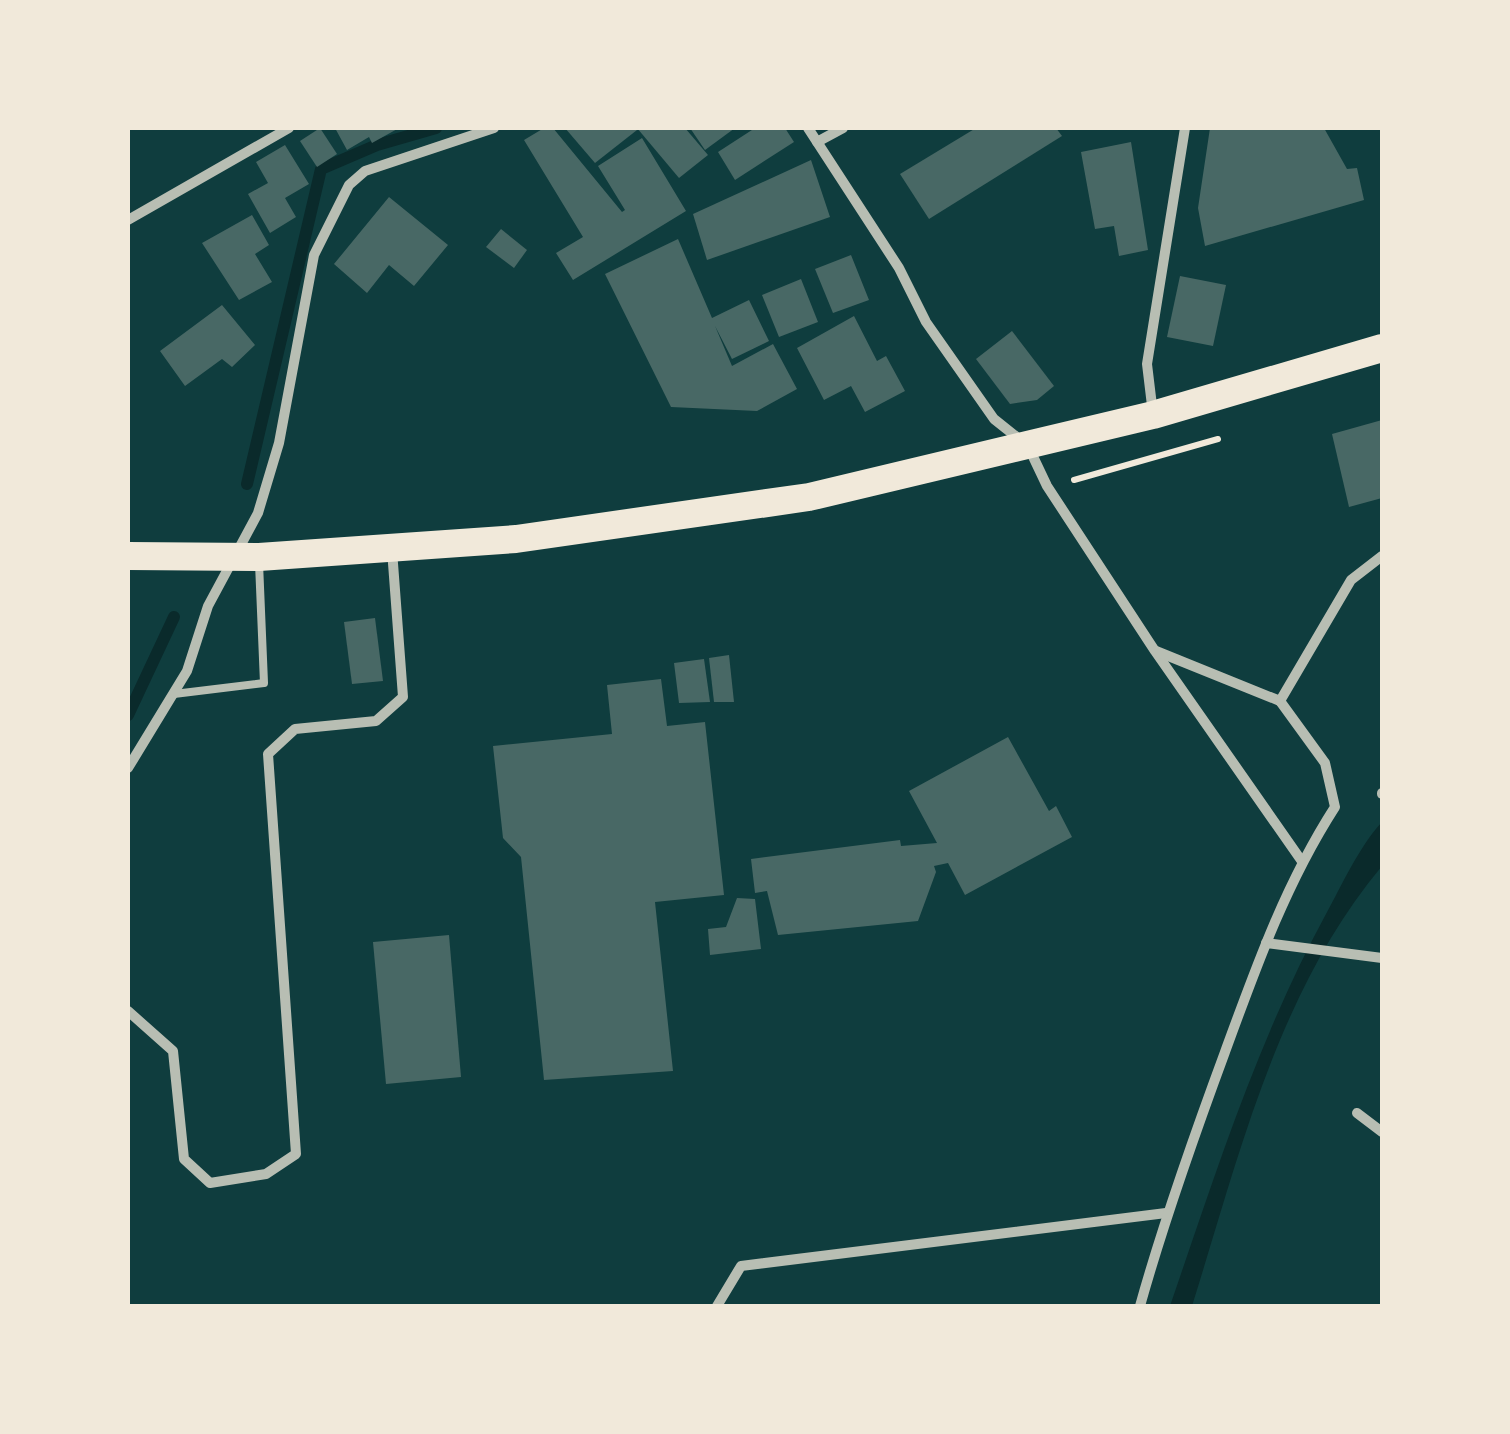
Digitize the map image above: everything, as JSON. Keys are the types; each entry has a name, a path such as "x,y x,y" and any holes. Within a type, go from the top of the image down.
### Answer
{"highway":[{"path":"128,556 246,557 516,539 810,498 1153,415 1382,348"}],"street":[{"path":"128,220 289,128"},
{"path":"128,768 187,671 208,606 246,557 279,444 314,254 349,186 365,171 494,128"},
{"path":"808,128 898,268 926,322 994,419 1028,446 1047,486 1155,651 1300,860"},
{"path":"817,142 843,128"},
{"path":"1153,415 1146,364 1185,128"},
{"path":"128,1011 173,1050 184,1158 210,1183 266,1174 296,1154 268,754 295,729 376,721 403,697 391,548"},
{"path":"1280,700 1351,580 1382,556"},
{"path":"1140,1306 1166,1213 1266,944 1300,860 1335,807 1325,763 1280,700 1155,651"},
{"path":"1266,944 1382,958"},
{"path":"1357,1113 1382,1132"},
{"path":"717,1306 741,1266 1166,1213"}],"lane":[{"path":"174,694 264,683 246,557"}],"path":[{"path":"1074,480 1218,440"}],"water":[{"path":"1382,822 1382,866 1346,914 1289,1020 1245,1134 1192,1306 1170,1306 1279,1009 1352,866"}],"building":[{"path":"320,128 337,154 317,167 300,141"},
{"path":"335,128 399,128 372,143 369,137 347,150"},
{"path":"544,128 553,128 622,212 625,210 598,166 642,138 686,211 573,280 556,253 583,237 524,140"},
{"path":"565,128 635,128 637,130 595,163"},
{"path":"637,128 685,128 708,155 679,178"},
{"path":"690,128 735,128 705,150"},
{"path":"755,128 785,128 794,142 735,180 718,152"},
{"path":"976,128 1056,128 1062,136 929,219 900,174"},
{"path":"1210,128 1324,128 1347,169 1357,168 1364,200 1205,246 1198,208"},
{"path":"1131,142 1148,250 1119,256 1114,226 1095,229 1081,152"},
{"path":"285,145 309,184 285,198 296,217 270,233 248,194 268,183 256,162"},
{"path":"811,160 830,217 707,260 693,214"},
{"path":"389,197 448,245 414,286 389,265 367,293 334,264"},
{"path":"252,215 269,245 255,254 272,282 239,300 202,243"},
{"path":"501,229 527,250 514,268 486,247"},
{"path":"678,239 712,318 749,300 769,341 732,359 715,326 732,366 773,344 797,389 757,411 671,407 605,274"},
{"path":"851,255 869,300 833,313 815,269"},
{"path":"1180,276 1226,285 1213,346 1167,337"},
{"path":"801,279 818,322 779,337 762,295"},
{"path":"222,305 255,345 232,367 222,359 185,386 160,351"},
{"path":"854,316 877,361 886,356 905,391 865,412 851,386 824,400 797,348"},
{"path":"1012,331 1054,386 1037,400 1010,404 976,359"},
{"path":"1382,420 1382,498 1349,507 1332,434"},
{"path":"375,618 383,681 352,684 344,622"},
{"path":"729,655 734,702 714,702 709,658"},
{"path":"704,659 710,702 679,703 674,663"},
{"path":"661,679 667,726 705,722 724,895 655,902 673,1071 544,1080 521,857 503,838 493,746 612,734 607,685"},
{"path":"1008,737 1049,811 1056,806 1072,837 965,895 948,863 934,866 936,872 918,921 778,935 767,891 755,893 751,859 900,840 901,846 937,843 909,791"},
{"path":"737,898 755,899 761,949 710,955 708,929 726,927"},
{"path":"449,935 461,1077 386,1084 373,942"}],"waterway":[{"path":"247,484 321,169 377,145 436,128"},
{"path":"128,715 174,617"}]}
